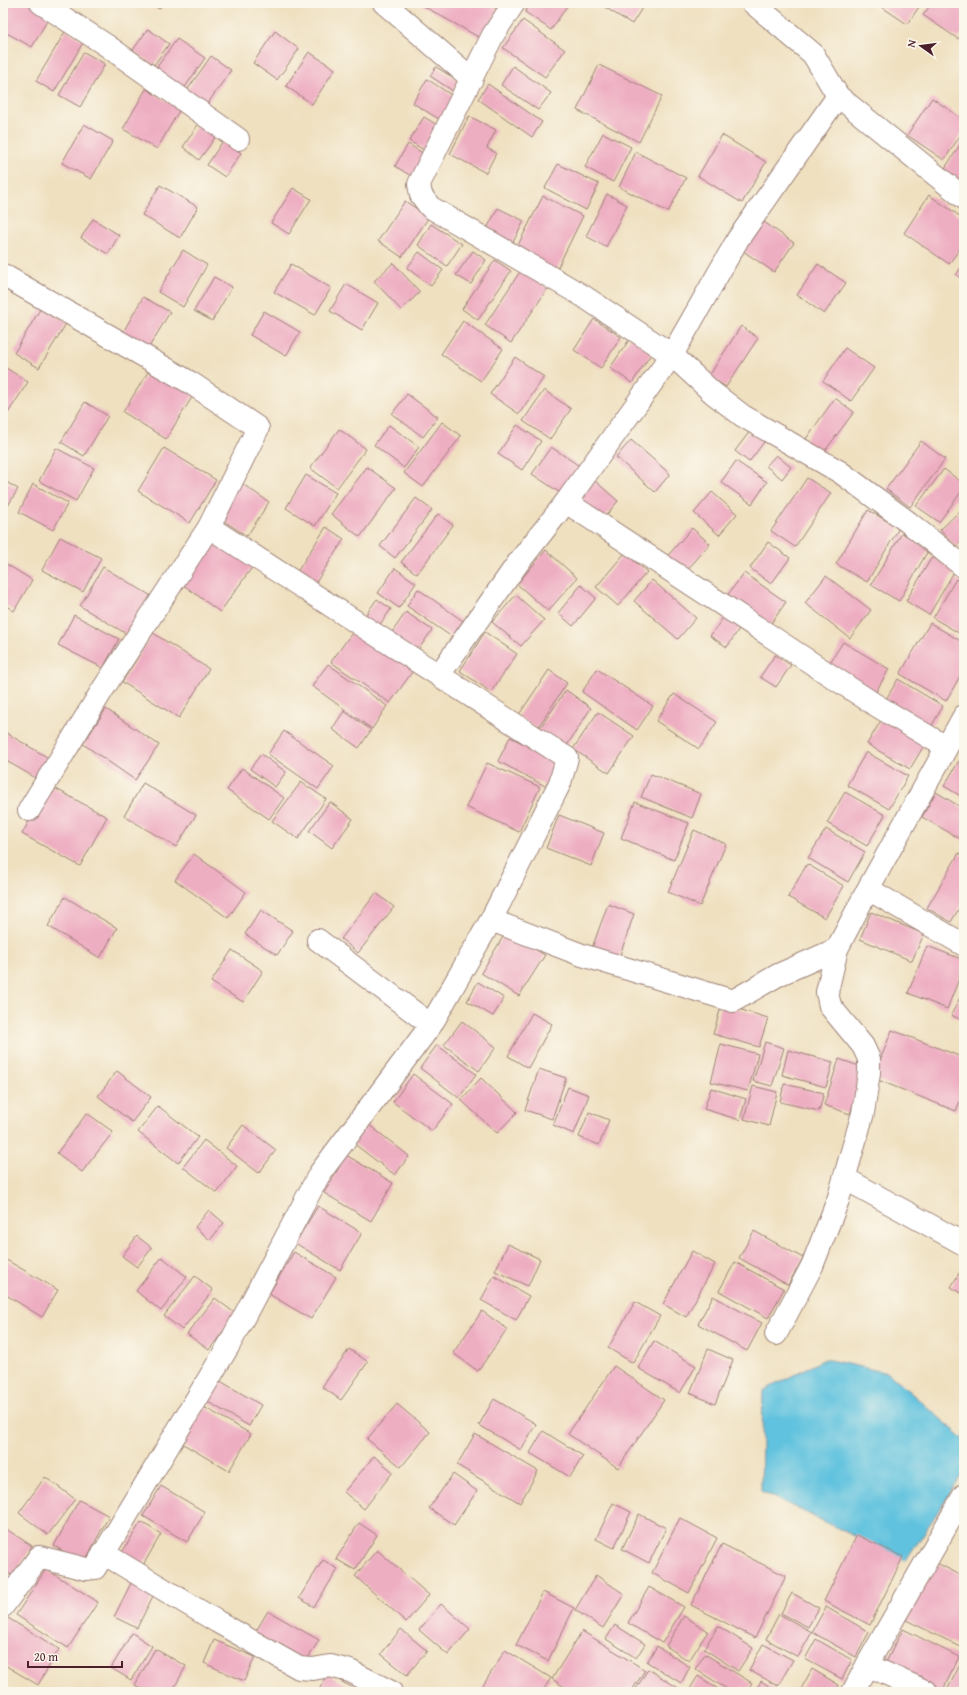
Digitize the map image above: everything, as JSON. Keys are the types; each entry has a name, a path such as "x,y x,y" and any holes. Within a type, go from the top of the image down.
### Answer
{"street":[{"path":"42,3 238,139"},
{"path":"384,3 472,79"},
{"path":"514,3 493,35 419,184 421,195 430,208 583,296 672,355 713,393 743,416 840,472 908,522 964,567"},
{"path":"753,3 813,54 838,96 964,198"},
{"path":"439,675 518,563 566,502 672,355 738,240 838,96"},
{"path":"3,275 191,383 258,428 209,527 103,689 28,810"},
{"path":"566,502 867,700 946,747"},
{"path":"3,1606 39,1557 86,1569 95,1568 229,1345 320,1173 430,1025 491,920 560,783 567,758 209,527"},
{"path":"776,1334 812,1266 838,1200 862,1113 869,1073 869,1059 863,1046 830,1006 826,992 837,949 868,889 964,716"},
{"path":"868,889 964,945"},
{"path":"491,920 582,955 734,1001 778,975 837,949"},
{"path":"318,940 430,1025"},
{"path":"844,1178 964,1244"},
{"path":"853,1692 964,1495"},
{"path":"103,1553 218,1622 299,1668 313,1670 330,1666 350,1671 392,1692"},
{"path":"867,1665 927,1692"}],"water":[{"path":"825,1359 888,1373 964,1439 964,1471 906,1561 761,1491 763,1391"}],"building":[{"path":"3,3 31,3 51,14 32,47 3,31"},
{"path":"150,3 163,3 159,9"},
{"path":"418,3 486,3 499,10 482,39"},
{"path":"531,3 569,3 551,30 525,12"},
{"path":"598,3 645,3 632,24"},
{"path":"876,3 922,3 907,24"},
{"path":"932,3 960,3 964,6 964,30 958,39 923,15"},
{"path":"523,20 565,50 545,77 503,48"},
{"path":"148,29 169,44 154,65 133,50"},
{"path":"66,30 84,41 54,92 36,81"},
{"path":"275,31 299,49 277,80 253,63"},
{"path":"177,39 205,58 183,90 154,71"},
{"path":"84,52 105,64 80,107 59,95"},
{"path":"309,52 335,69 312,104 286,86"},
{"path":"211,56 231,70 206,106 186,92"},
{"path":"599,65 662,96 639,142 577,110"},
{"path":"513,66 551,93 538,110 501,85"},
{"path":"436,67 459,81 453,91 430,76"},
{"path":"427,79 456,98 442,121 413,103"},
{"path":"488,84 542,122 532,137 478,99"},
{"path":"146,89 180,109 157,149 123,129"},
{"path":"932,98 964,120 964,130 944,160 907,135"},
{"path":"469,116 496,130 487,148 496,153 486,173 450,154"},
{"path":"424,117 444,129 431,154 409,141"},
{"path":"199,123 217,135 199,160 183,147"},
{"path":"84,124 113,141 91,179 62,163"},
{"path":"603,133 631,147 613,182 585,167"},
{"path":"722,135 766,162 742,203 698,176"},
{"path":"964,139 964,185 943,171"},
{"path":"223,141 241,153 225,177 207,165"},
{"path":"408,144 429,157 416,179 395,166"},
{"path":"636,152 686,178 668,212 619,187"},
{"path":"558,164 599,184 586,210 545,188"},
{"path":"160,185 198,207 180,238 142,215"},
{"path":"293,188 311,199 289,234 271,223"},
{"path":"607,194 627,205 606,247 586,236"},
{"path":"929,195 964,219 964,243 949,264 904,233"},
{"path":"543,196 583,216 556,271 515,251"},
{"path":"405,201 429,217 402,257 378,241"},
{"path":"498,208 524,221 511,246 485,232"},
{"path":"93,219 119,235 108,254 81,238"},
{"path":"764,222 794,243 774,272 743,251"},
{"path":"431,224 462,244 447,266 418,245"},
{"path":"183,250 207,265 183,307 158,292"},
{"path":"473,251 486,260 471,284 456,275"},
{"path":"419,252 443,270 431,286 407,268"},
{"path":"495,260 511,271 478,320 462,309"},
{"path":"393,263 420,292 401,310 374,281"},
{"path":"964,263 964,280 956,275"},
{"path":"291,264 331,288 315,315 274,292"},
{"path":"818,264 846,283 824,314 797,295"},
{"path":"521,270 548,288 511,343 485,325"},
{"path":"214,277 232,287 212,321 194,311"},
{"path":"346,284 378,303 362,330 330,311"},
{"path":"143,297 170,312 148,349 122,334"},
{"path":"42,306 67,322 39,368 14,353"},
{"path":"264,311 300,332 286,356 250,335"},
{"path":"594,319 621,337 601,368 574,350"},
{"path":"463,321 503,349 481,381 441,354"},
{"path":"741,326 758,338 726,387 709,376"},
{"path":"631,337 653,351 632,383 610,368"},
{"path":"845,348 874,368 851,401 823,381"},
{"path":"515,357 544,377 519,414 490,394"},
{"path":"3,366 28,382 8,413 3,410"},
{"path":"151,367 194,394 166,439 123,412"},
{"path":"544,390 571,409 550,439 523,421"},
{"path":"407,394 438,417 423,437 392,414"},
{"path":"835,398 854,412 821,456 803,443"},
{"path":"85,402 108,416 84,456 61,442"},
{"path":"442,422 461,436 423,487 404,473"},
{"path":"389,425 419,447 404,468 374,445"},
{"path":"517,425 541,441 522,470 498,454"},
{"path":"339,429 366,449 337,488 310,468"},
{"path":"750,431 764,442 749,462 735,451"},
{"path":"631,440 670,474 655,492 616,457"},
{"path":"921,441 945,459 910,507 886,489"},
{"path":"551,447 584,469 565,496 532,474"},
{"path":"56,448 94,468 76,501 39,481"},
{"path":"164,448 216,480 190,523 138,491"},
{"path":"776,455 791,467 782,479 766,466"},
{"path":"736,461 767,482 752,504 721,482"},
{"path":"367,467 396,488 360,537 331,514"},
{"path":"944,469 964,484 964,488 939,522 916,506"},
{"path":"306,475 336,493 315,526 286,508"},
{"path":"807,478 831,493 795,547 771,531"},
{"path":"3,480 18,489 3,514"},
{"path":"594,480 618,501 603,519 578,498"},
{"path":"238,481 269,502 247,536 216,516"},
{"path":"33,484 68,503 53,530 19,512"},
{"path":"712,492 737,514 719,535 694,513"},
{"path":"416,498 432,510 395,558 380,546"},
{"path":"964,507 964,538 956,547 940,530"},
{"path":"868,510 899,528 867,582 836,564"},
{"path":"438,514 453,525 417,574 401,562"},
{"path":"326,527 344,539 313,587 295,575"},
{"path":"692,528 710,544 681,577 663,561"},
{"path":"902,533 929,549 899,601 871,585"},
{"path":"60,537 101,558 83,592 42,570"},
{"path":"213,538 253,566 220,612 182,584"},
{"path":"768,542 790,558 771,584 750,568"},
{"path":"546,550 577,578 548,611 517,584"},
{"path":"625,553 647,572 618,606 596,587"},
{"path":"932,557 955,570 929,615 906,601"},
{"path":"3,562 32,580 14,611 3,604"},
{"path":"103,567 153,597 130,636 80,606"},
{"path":"395,568 416,583 399,608 378,593"},
{"path":"744,573 786,602 768,628 726,597"},
{"path":"826,576 871,610 850,638 805,603"},
{"path":"956,579 964,583 964,636 933,618"},
{"path":"652,580 696,618 678,639 634,601"},
{"path":"581,585 596,598 573,626 558,613"},
{"path":"418,589 463,621 452,637 407,606"},
{"path":"516,595 544,620 521,646 492,622"},
{"path":"377,599 391,609 376,630 362,620"},
{"path":"406,612 432,630 414,656 388,638"},
{"path":"74,615 119,639 103,668 58,645"},
{"path":"725,615 741,626 727,647 710,636"},
{"path":"930,623 964,643 964,669 946,701 900,674"},
{"path":"357,626 415,668 390,703 331,662"},
{"path":"485,632 517,654 491,692 460,671"},
{"path":"153,633 209,669 179,718 122,682"},
{"path":"843,642 889,669 874,695 827,667"},
{"path":"775,655 791,665 776,687 760,677"},
{"path":"328,664 387,706 372,729 312,686"},
{"path":"597,669 653,706 637,730 582,692"},
{"path":"549,670 567,683 537,729 518,716"},
{"path":"898,679 943,706 928,732 882,706"},
{"path":"566,690 591,708 564,750 537,732"},
{"path":"674,694 717,722 699,749 656,721"},
{"path":"106,709 159,745 135,780 83,744"},
{"path":"344,711 371,730 359,748 332,729"},
{"path":"598,712 634,736 609,773 573,749"},
{"path":"883,717 926,742 910,769 867,744"},
{"path":"3,731 52,760 39,780 3,759"},
{"path":"284,731 334,766 318,789 268,754"},
{"path":"510,737 560,762 547,787 498,761"},
{"path":"866,752 908,776 889,809 847,785"},
{"path":"261,754 286,772 275,787 250,769"},
{"path":"959,761 964,764 964,798 944,786"},
{"path":"487,763 540,787 519,832 466,807"},
{"path":"242,768 284,798 269,819 227,790"},
{"path":"651,774 701,794 692,818 641,797"},
{"path":"301,782 326,799 298,839 272,821"},
{"path":"143,783 196,815 176,847 124,816"},
{"path":"49,785 107,817 80,866 22,834"},
{"path":"845,792 885,815 867,846 827,823"},
{"path":"936,792 964,809 964,841 922,817"},
{"path":"330,802 353,819 332,848 309,831"},
{"path":"635,802 689,823 674,860 621,838"},
{"path":"559,815 604,833 591,866 546,848"},
{"path":"826,829 865,852 848,882 808,858"},
{"path":"694,830 726,844 700,906 668,892"},
{"path":"959,853 964,856 964,900 951,922 927,908"},
{"path":"194,854 246,892 228,918 175,880"},
{"path":"807,864 844,886 825,918 788,897"},
{"path":"376,893 394,907 358,953 341,939"},
{"path":"65,897 117,928 100,958 48,926"},
{"path":"608,904 634,914 619,958 592,948"},
{"path":"261,910 293,931 277,955 245,934"},
{"path":"871,912 924,934 912,961 860,939"},
{"path":"506,932 545,955 519,996 481,973"},
{"path":"927,946 964,960 964,966 947,1009 908,993"},
{"path":"232,950 263,971 243,1002 211,982"},
{"path":"478,982 504,998 493,1016 467,1001"},
{"path":"964,990 964,1021 951,1015"},
{"path":"722,1004 768,1018 759,1047 713,1034"},
{"path":"532,1013 552,1024 528,1068 508,1056"},
{"path":"462,1021 496,1047 479,1071 444,1045"},
{"path":"892,1030 964,1058 964,1091 956,1111 873,1078"},
{"path":"765,1042 784,1048 772,1086 753,1081"},
{"path":"721,1044 758,1054 748,1091 711,1082"},
{"path":"437,1045 476,1074 459,1098 420,1068"},
{"path":"788,1050 833,1062 826,1087 782,1075"},
{"path":"839,1059 865,1068 850,1114 824,1105"},
{"path":"539,1069 566,1078 552,1119 525,1110"},
{"path":"117,1071 151,1097 132,1122 98,1096"},
{"path":"413,1074 453,1104 432,1131 393,1102"},
{"path":"481,1078 517,1112 497,1133 461,1100"},
{"path":"784,1084 824,1093 819,1111 780,1102"},
{"path":"753,1086 777,1092 769,1126 744,1119"},
{"path":"568,1087 589,1095 574,1134 553,1125"},
{"path":"711,1088 746,1099 740,1120 704,1109"},
{"path":"158,1106 198,1137 178,1163 138,1132"},
{"path":"589,1112 609,1120 599,1145 579,1137"},
{"path":"87,1113 113,1132 82,1172 57,1153"},
{"path":"368,1124 409,1156 395,1175 353,1143"},
{"path":"243,1125 276,1150 259,1173 226,1148"},
{"path":"204,1140 237,1166 217,1193 183,1167"},
{"path":"346,1155 393,1183 371,1221 324,1193"},
{"path":"318,1206 362,1233 340,1270 295,1243"},
{"path":"209,1210 224,1223 210,1240 195,1227"},
{"path":"754,1231 803,1258 788,1285 739,1258"},
{"path":"137,1236 152,1248 137,1267 122,1256"},
{"path":"508,1244 540,1259 528,1286 495,1271"},
{"path":"692,1251 715,1264 686,1317 663,1304"},
{"path":"294,1252 336,1277 311,1319 269,1294"},
{"path":"162,1257 187,1277 161,1311 136,1291"},
{"path":"3,1258 58,1290 42,1317 3,1293"},
{"path":"735,1262 784,1289 768,1318 719,1291"},
{"path":"964,1265 964,1295 951,1287"},
{"path":"195,1276 213,1290 182,1330 164,1316"},
{"path":"494,1276 529,1296 516,1320 481,1300"},
{"path":"713,1296 762,1323 747,1351 698,1324"},
{"path":"215,1298 236,1314 209,1350 187,1334"},
{"path":"635,1302 660,1316 633,1363 608,1348"},
{"path":"482,1311 507,1329 478,1371 453,1353"},
{"path":"654,1341 696,1366 680,1393 638,1368"},
{"path":"349,1349 368,1362 341,1400 322,1387"},
{"path":"708,1349 733,1360 715,1404 690,1393"},
{"path":"614,1366 664,1400 618,1468 568,1434"},
{"path":"217,1379 261,1405 249,1426 205,1400"},
{"path":"494,1399 536,1424 521,1450 479,1425"},
{"path":"397,1404 430,1432 401,1467 367,1439"},
{"path":"204,1407 251,1434 229,1471 183,1444"},
{"path":"543,1431 583,1456 570,1477 530,1453"},
{"path":"475,1434 538,1471 520,1503 457,1465"},
{"path":"374,1456 393,1472 364,1509 344,1492"},
{"path":"453,1474 477,1491 454,1525 429,1508"},
{"path":"45,1477 75,1499 48,1535 19,1513"},
{"path":"161,1486 205,1512 187,1542 143,1516"},
{"path":"79,1500 109,1516 84,1563 54,1546"},
{"path":"613,1503 631,1512 614,1548 596,1539"},
{"path":"639,1514 666,1528 649,1563 622,1549"},
{"path":"680,1518 717,1538 689,1593 652,1573"},
{"path":"141,1522 161,1534 142,1567 121,1554"},
{"path":"359,1523 377,1535 355,1570 336,1559"},
{"path":"3,1527 32,1546 13,1576 3,1570"},
{"path":"857,1535 903,1557 870,1625 824,1601"},
{"path":"722,1544 786,1576 755,1638 691,1605"},
{"path":"377,1550 429,1595 406,1622 355,1576"},
{"path":"323,1560 338,1569 314,1607 299,1598"},
{"path":"935,1562 964,1577 964,1642 961,1647 906,1620"},
{"path":"46,1569 98,1602 68,1648 16,1615"},
{"path":"596,1575 624,1594 603,1628 575,1610"},
{"path":"131,1583 154,1594 137,1628 114,1617"},
{"path":"649,1587 684,1607 662,1643 628,1623"},
{"path":"543,1592 574,1608 548,1661 516,1645"},
{"path":"792,1593 819,1608 808,1627 781,1613"},
{"path":"441,1604 470,1629 448,1655 419,1630"},
{"path":"826,1607 869,1632 856,1657 812,1632"},
{"path":"268,1611 319,1640 304,1665 253,1636"},
{"path":"779,1614 812,1632 798,1657 766,1639"},
{"path":"3,1615 59,1649 38,1685 3,1664"},
{"path":"684,1616 708,1631 689,1661 666,1646"},
{"path":"615,1625 645,1644 636,1658 606,1639"},
{"path":"718,1626 753,1648 738,1671 704,1649"},
{"path":"401,1629 427,1651 407,1675 381,1654"},
{"path":"903,1629 959,1657 942,1692 937,1692 884,1666"},
{"path":"582,1631 645,1670 631,1692 572,1692 552,1679"},
{"path":"132,1633 152,1646 131,1680 111,1668"},
{"path":"816,1639 852,1660 842,1679 805,1659"},
{"path":"214,1640 255,1657 244,1681 204,1663"},
{"path":"763,1644 793,1660 778,1686 749,1670"},
{"path":"657,1646 690,1667 681,1683 647,1662"},
{"path":"155,1649 186,1666 172,1692 147,1692 135,1685"},
{"path":"505,1650 551,1678 542,1692 479,1692"},
{"path":"705,1654 752,1683 746,1692 732,1692 695,1669"},
{"path":"964,1657 964,1692 946,1692"},
{"path":"648,1669 683,1691 683,1692 634,1692"},
{"path":"812,1669 839,1685 835,1692 800,1691"},
{"path":"327,1674 361,1692 318,1692"},
{"path":"698,1676 723,1692 688,1692"},
{"path":"761,1681 779,1692 754,1692"}]}
